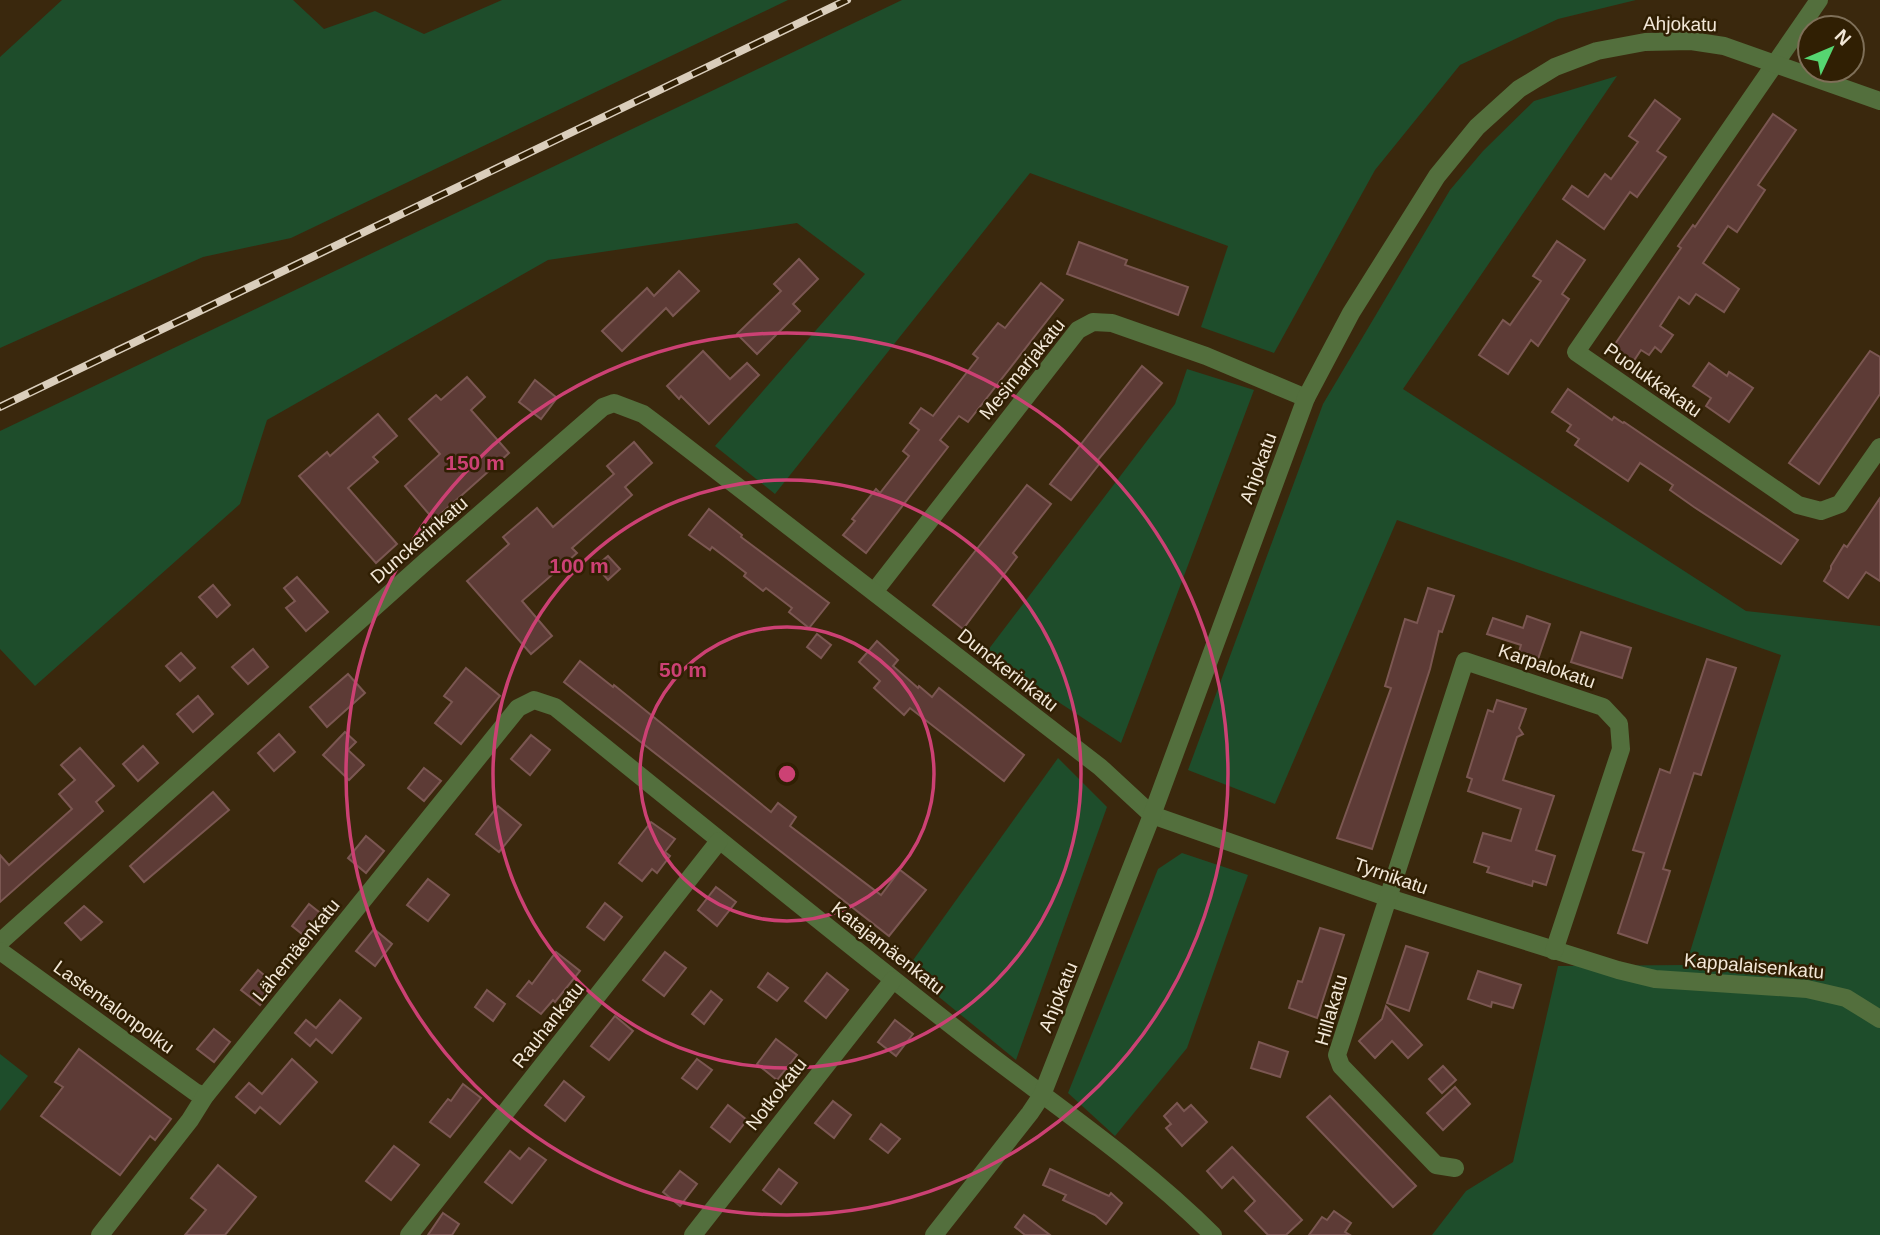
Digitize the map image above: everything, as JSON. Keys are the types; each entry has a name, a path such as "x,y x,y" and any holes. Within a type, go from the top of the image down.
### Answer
{"street":[{"path":"1775,63 1819,0"},
{"name":"Ahjokatu","path":"934,1235 1042,1095 1152,815 1306,398 1351,313 1437,176 1477,127 1519,89 1555,67 1597,51 1645,42 1691,41 1724,46 1880,101"},
{"name":"Puolukkakatu","path":"1775,63 1576,352 1798,505 1821,511 1840,504 1880,447"},
{"name":"Mesimarjakatu","path":"874,592 1078,330 1093,322 1112,323 1206,356 1306,398"},
{"name":"Dunckerinkatu","path":"0,942 425,562 603,407 614,403 643,414 1100,767 1152,815"},
{"name":"Karpalokatu","path":"1389,898 1465,661 1602,707 1619,724 1621,749 1554,951"},
{"name":"Katajamäenkatu","path":"534,700 555,707 893,980 1056,1103 1186,1208 1213,1235"},
{"name":"Lähemäenkatu","path":"100,1235 190,1120 205,1096 518,708 534,700"},
{"name":"Tyrnikatu","path":"1152,815 1389,898 1618,970"},
{"name":"Rauhankatu","path":"409,1235 719,841"},
{"name":"Hillakatu","path":"1389,898 1337,1055 1341,1066 1436,1165 1455,1168"},
{"name":"Lastentalonpolku","path":"0,951 195,1092 205,1096"},
{"name":"Kappalaisenkatu","path":"1618,970 1655,979 1807,989 1846,998 1880,1019"},
{"name":"Notkokatu","path":"693,1235 893,980"}],"green space":[{"path":"62,0 293,0 324,29 375,11 424,34 502,0 788,0 291,238 203,257 0,348 0,57"},
{"path":"902,0 1636,0 1558,19 1460,65 1375,170 1274,353 1201,327 1228,246 1030,173 775,494 715,446 865,274 797,223 548,260 267,420 240,504 35,686 0,649 0,431"},
{"path":"1617,76 1403,389 1746,611 1880,626 1880,1235 1432,1235 1466,1191 1513,1162 1558,966 1686,965 1781,655 1397,520 1275,804 1188,770 1323,404 1450,190 1483,151 1534,101"},
{"path":"1187,369 1254,390 1121,743 985,654 1175,404"},
{"path":"1058,758 1107,807 1016,1060 906,970"},
{"path":"1182,853 1248,875 1187,1048 1115,1136 1068,1093 1158,869"},
{"path":"0,1054 28,1076 0,1111"}],"building":[{"path":"1655,100 1680,119 1657,151 1666,157 1637,197 1630,192 1604,229 1563,199 1572,186 1588,197 1605,174 1611,179 1638,142 1629,136"},
{"path":"1773,114 1796,130 1758,185 1765,190 1737,232 1728,226 1703,263 1739,289 1724,312 1696,294 1689,304 1679,297 1660,326 1673,335 1661,352 1655,347 1649,355 1641,350 1631,365 1611,350 1681,248 1678,246 1693,225 1695,227"},
{"path":"1557,241 1585,260 1562,294 1569,299 1538,346 1531,340 1508,374 1479,355 1503,320 1510,325 1541,281 1533,276"},
{"path":"1079,242 1127,260 1125,265 1188,287 1178,315 1067,274"},
{"path":"799,259 818,279 793,304 800,311 757,354 737,334 781,291 774,284"},
{"path":"679,271 699,291 673,316 666,308 622,351 602,331 647,288 654,296"},
{"path":"1041,283 1063,300 968,422 959,416 940,440 948,447 866,553 843,535 876,489 880,493 909,456 903,451 919,430 910,423 921,408 933,416 978,358 973,354 998,323 1005,328"},
{"path":"703,351 730,379 747,363 759,375 709,424 667,386"},
{"path":"1870,351 1880,357 1880,394 1819,484 1789,463"},
{"path":"1709,363 1727,376 1729,372 1753,388 1729,422 1706,406 1711,398 1693,386"},
{"path":"1142,366 1162,383 1097,461 1100,463 1071,500 1050,484"},
{"path":"467,377 485,397 471,410 509,453 434,520 405,486 440,454 409,419 436,395 441,400"},
{"path":"535,380 557,398 541,419 519,402"},
{"path":"1568,389 1612,420 1614,417 1624,422 1798,540 1781,564 1670,490 1673,485 1640,463 1628,481 1575,445 1579,439 1567,431 1571,425 1552,412"},
{"path":"378,414 397,436 373,457 378,462 348,488 397,544 376,563 299,476 327,452 330,456"},
{"path":"634,442 652,463 625,487 632,495 572,548 577,553 522,601 552,636 531,654 467,581 509,544 503,537 537,508 553,527 614,474 607,466"},
{"path":"1027,485 1051,504 1013,553 1017,557 963,629 933,605"},
{"path":"1880,498 1880,581 1866,572 1848,598 1824,581 1844,545 1847,547"},
{"path":"709,509 742,535 741,537 829,603 809,628 789,612 792,608 766,588 763,591 744,576 746,573 712,547 710,550 689,535"},
{"path":"608,556 620,569 608,580 596,566"},
{"path":"297,577 328,612 306,631 286,608 295,601 284,588"},
{"path":"213,585 230,605 217,617 199,597"},
{"path":"1428,588 1454,596 1442,632 1439,631 1430,669 1372,849 1337,838 1391,688 1385,686 1405,619 1417,623"},
{"path":"1527,616 1550,624 1536,665 1517,658 1521,645 1487,634 1493,618 1523,628"},
{"path":"1581,632 1631,648 1622,678 1571,662"},
{"path":"817,634 831,645 821,658 807,647"},
{"path":"877,641 898,660 893,666 918,688 919,686 932,697 939,688 1024,755 1004,781 910,708 904,715 874,688 880,681 859,662"},
{"path":"253,649 268,667 248,684 232,667"},
{"path":"181,653 195,668 180,681 166,666"},
{"path":"1707,659 1736,668 1701,775 1694,773 1663,869 1670,871 1647,943 1618,933 1644,853 1633,850 1660,769 1670,773"},
{"path":"580,661 613,687 614,685 771,812 778,803 796,817 790,826 881,895 900,870 926,890 889,936 564,682"},
{"path":"466,668 500,696 461,744 435,723 452,702 444,696"},
{"path":"348,674 365,693 327,727 310,707"},
{"path":"198,696 213,714 193,732 177,714"},
{"path":"1497,700 1526,709 1519,728 1523,734 1517,737 1503,780 1554,796 1536,850 1555,856 1546,885 1533,881 1532,886 1487,872 1489,867 1474,862 1483,833 1511,841 1521,809 1468,791 1472,779 1467,777 1488,710 1493,712"},
{"path":"345,732 356,742 348,750 364,765 349,780 323,755"},
{"path":"279,734 295,752 274,771 258,753"},
{"path":"531,735 550,750 530,775 511,759"},
{"path":"143,746 158,763 138,781 123,764"},
{"path":"80,748 114,786 96,802 103,811 0,902 0,855 9,865 72,809 59,794 75,780 61,765"},
{"path":"424,768 441,781 424,801 408,788"},
{"path":"213,792 229,810 144,882 130,866"},
{"path":"498,806 521,825 499,852 476,834"},
{"path":"651,822 675,839 665,852 670,856 657,873 652,869 642,881 619,863"},
{"path":"366,836 384,851 366,873 348,858"},
{"path":"428,879 449,895 428,921 407,905"},
{"path":"716,887 736,902 717,926 698,910"},
{"path":"605,903 622,917 604,940 587,927"},
{"path":"309,904 329,920 311,941 292,926"},
{"path":"84,906 102,922 81,940 65,923"},
{"path":"1320,928 1344,935 1317,1018 1289,1008 1298,981 1302,982"},
{"path":"374,929 392,944 375,966 356,951"},
{"path":"1406,946 1428,953 1409,1011 1387,1003"},
{"path":"556,952 580,971 555,1002 553,1000 541,1014 517,996 529,981 532,984"},
{"path":"665,952 686,968 664,996 643,980"},
{"path":"258,970 276,985 260,1005 241,990"},
{"path":"1478,971 1521,985 1513,1008 1492,1002 1491,1007 1468,999"},
{"path":"768,973 788,988 777,1001 758,987"},
{"path":"827,973 848,990 826,1018 805,1001"},
{"path":"487,990 505,1004 493,1021 475,1007"},
{"path":"711,991 722,1000 704,1024 692,1014"},
{"path":"340,1000 361,1018 332,1053 316,1039 310,1046 295,1033 306,1020 316,1028"},
{"path":"1386,1006 1422,1045 1408,1058 1392,1041 1375,1058 1359,1041 1382,1019"},
{"path":"615,1016 633,1031 609,1060 591,1046"},
{"path":"895,1020 913,1034 896,1056 878,1042"},
{"path":"214,1029 230,1042 214,1062 197,1049"},
{"path":"776,1039 797,1055 777,1080 757,1064"},
{"path":"1259,1042 1288,1052 1280,1077 1251,1068"},
{"path":"79,1049 171,1119 155,1140 150,1136 120,1175 41,1116 63,1087 55,1082"},
{"path":"292,1059 317,1082 280,1124 260,1107 255,1113 236,1097 249,1083 262,1094"},
{"path":"697,1059 712,1070 697,1089 682,1078"},
{"path":"1443,1066 1456,1080 1442,1093 1429,1079"},
{"path":"564,1081 584,1097 565,1121 545,1105"},
{"path":"463,1084 481,1098 450,1137 430,1122"},
{"path":"1455,1087 1470,1104 1443,1130 1427,1113"},
{"path":"1330,1096 1416,1186 1393,1207 1307,1117"},
{"path":"833,1101 851,1115 834,1138 815,1123"},
{"path":"1177,1103 1184,1111 1191,1105 1207,1122 1182,1146 1166,1128 1171,1124 1164,1116"},
{"path":"728,1105 747,1120 730,1142 711,1127"},
{"path":"881,1124 900,1139 888,1153 870,1139"},
{"path":"394,1146 419,1165 391,1200 366,1181"},
{"path":"1232,1147 1302,1220 1286,1235 1268,1235 1245,1211 1255,1201 1233,1177 1222,1188 1207,1171"},
{"path":"529,1148 546,1160 512,1203 485,1182 510,1151 520,1159"},
{"path":"218,1165 256,1197 225,1235 185,1235 206,1210 191,1198"},
{"path":"779,1169 797,1183 781,1204 763,1190"},
{"path":"1050,1169 1109,1196 1111,1193 1122,1203 1106,1224 1095,1215 1063,1200 1066,1195 1043,1185"},
{"path":"680,1171 697,1184 680,1206 663,1192"},
{"path":"1334,1211 1351,1223 1345,1232 1350,1235 1309,1235 1322,1217 1327,1220"},
{"path":"443,1213 459,1224 452,1235 428,1235"},
{"path":"1024,1215 1050,1235 1025,1235 1015,1227"}],"railway":[{"path":"0,407 847,0"}]}
